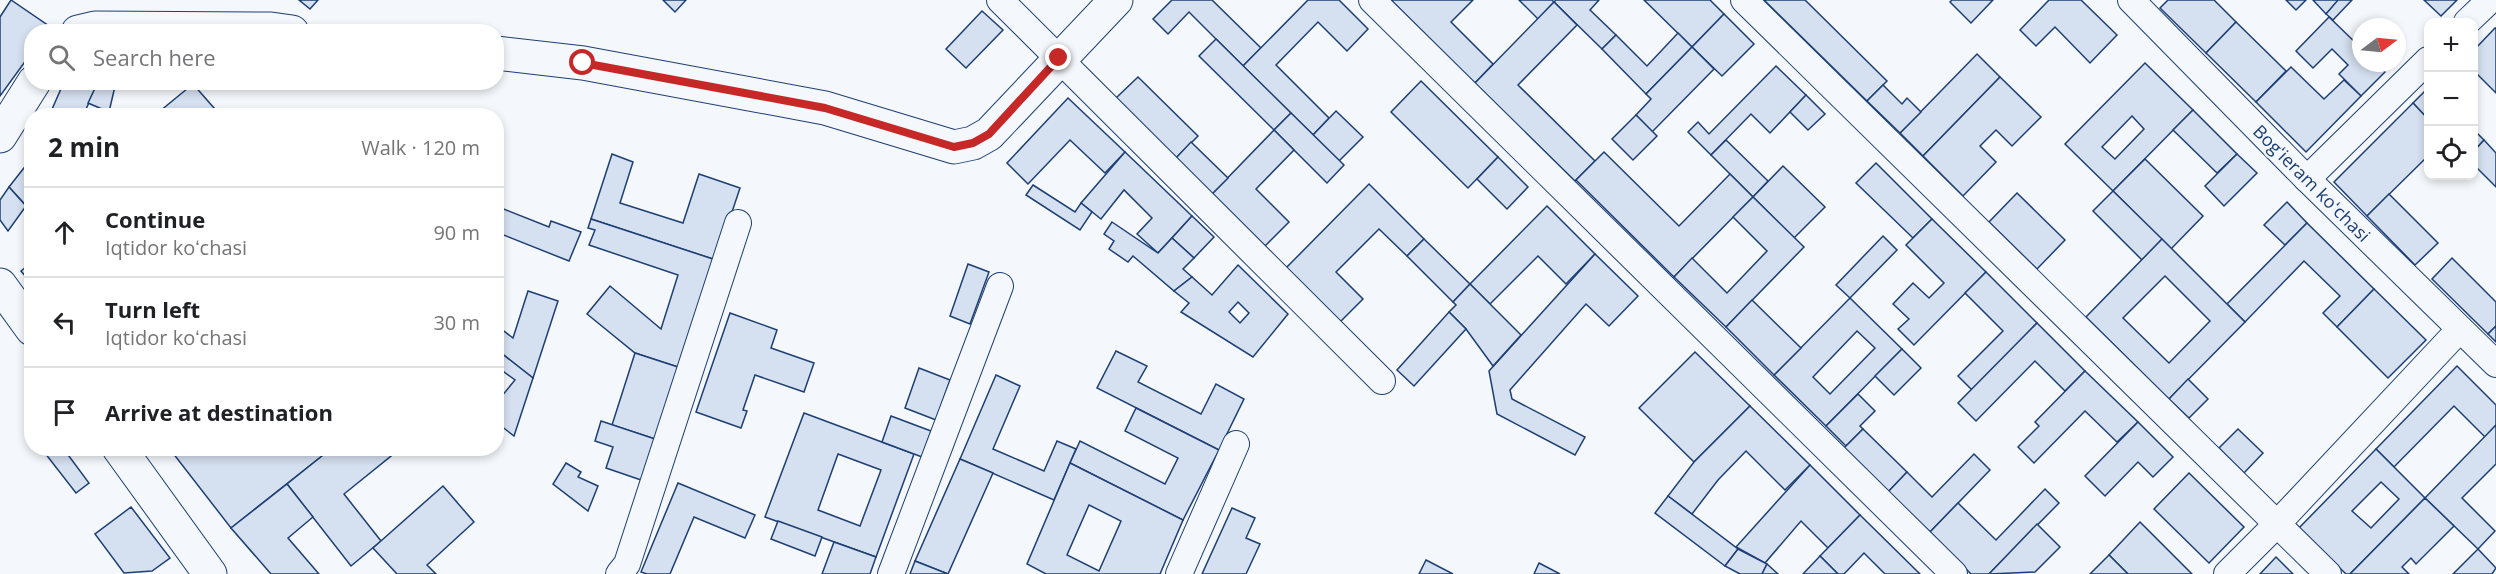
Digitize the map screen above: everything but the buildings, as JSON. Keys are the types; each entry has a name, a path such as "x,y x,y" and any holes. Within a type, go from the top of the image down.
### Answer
{"street":[{"path":"1000,0 1382,381"},
{"path":"504,54 583,63 825,108 954,147 973,143 989,134 1116,0"},
{"path":"1372,0 1954,574"},
{"path":"1744,0 2328,574"},
{"name":"Bogʻieram koʻchasi","path":"2131,0 2307,179 2496,364"},
{"path":"2471,18 2490,0 2496,5"},
{"path":"2307,179 2424,64"},
{"path":"0,136 29,90"},
{"path":"618,574 627,564 738,224"},
{"path":"0,285 24,318"},
{"path":"891,574 1000,286"},
{"path":"2227,574 2460,329"},
{"path":"1179,574 1236,444"},
{"path":"125,456 210,574"}],"route":[{"path":"583,63 825,108 954,147 973,143 989,134 1059,58"}]}
